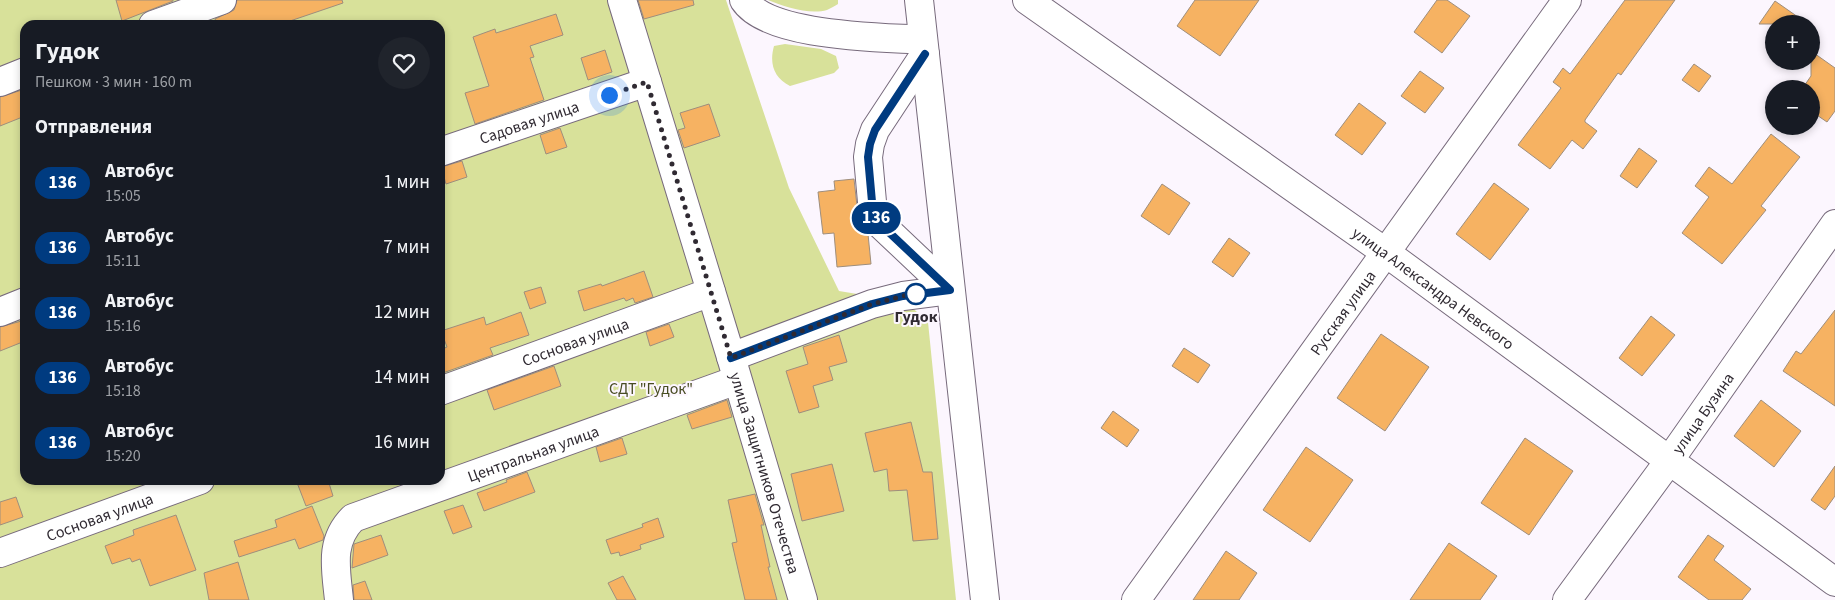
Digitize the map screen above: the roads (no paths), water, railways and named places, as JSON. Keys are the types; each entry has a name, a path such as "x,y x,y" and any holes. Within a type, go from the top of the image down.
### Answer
{"street":[{"path":"167,20 222,0"},
{"name":"улица Защитников Отечества","path":"622,0 803,600"},
{"path":"744,0 749,8 772,21 808,30 924,47"},
{"path":"919,0 985,600"},
{"name":"улица Александра Невского","path":"1027,0 1385,252 1835,582"},
{"name":"Русская улица","path":"1136,600 1567,0"},
{"path":"924,47 875,130 870,144 868,157 873,213 877,221 950,290"},
{"path":"0,82 20,74"},
{"name":"Садовая улица","path":"445,150 647,82"},
{"name":"улица Бузина","path":"1567,600 1669,461 1835,224"},
{"name":"Центральная улица","path":"445,482 734,369 872,304 903,296 950,290"},
{"name":"Сосновая улица","path":"445,389 711,292"},
{"path":"0,312 20,304"},
{"name":"Сосновая улица","path":"0,553 186,485"},
{"name":"Центральная улица","path":"339,600 336,563 337,548 345,527 354,518 438,485"}],"place":[{"name":"Гудок","path":"916,294"}],"park label":[{"name":"СДТ \"Гудок\"","path":"651,388"}]}
